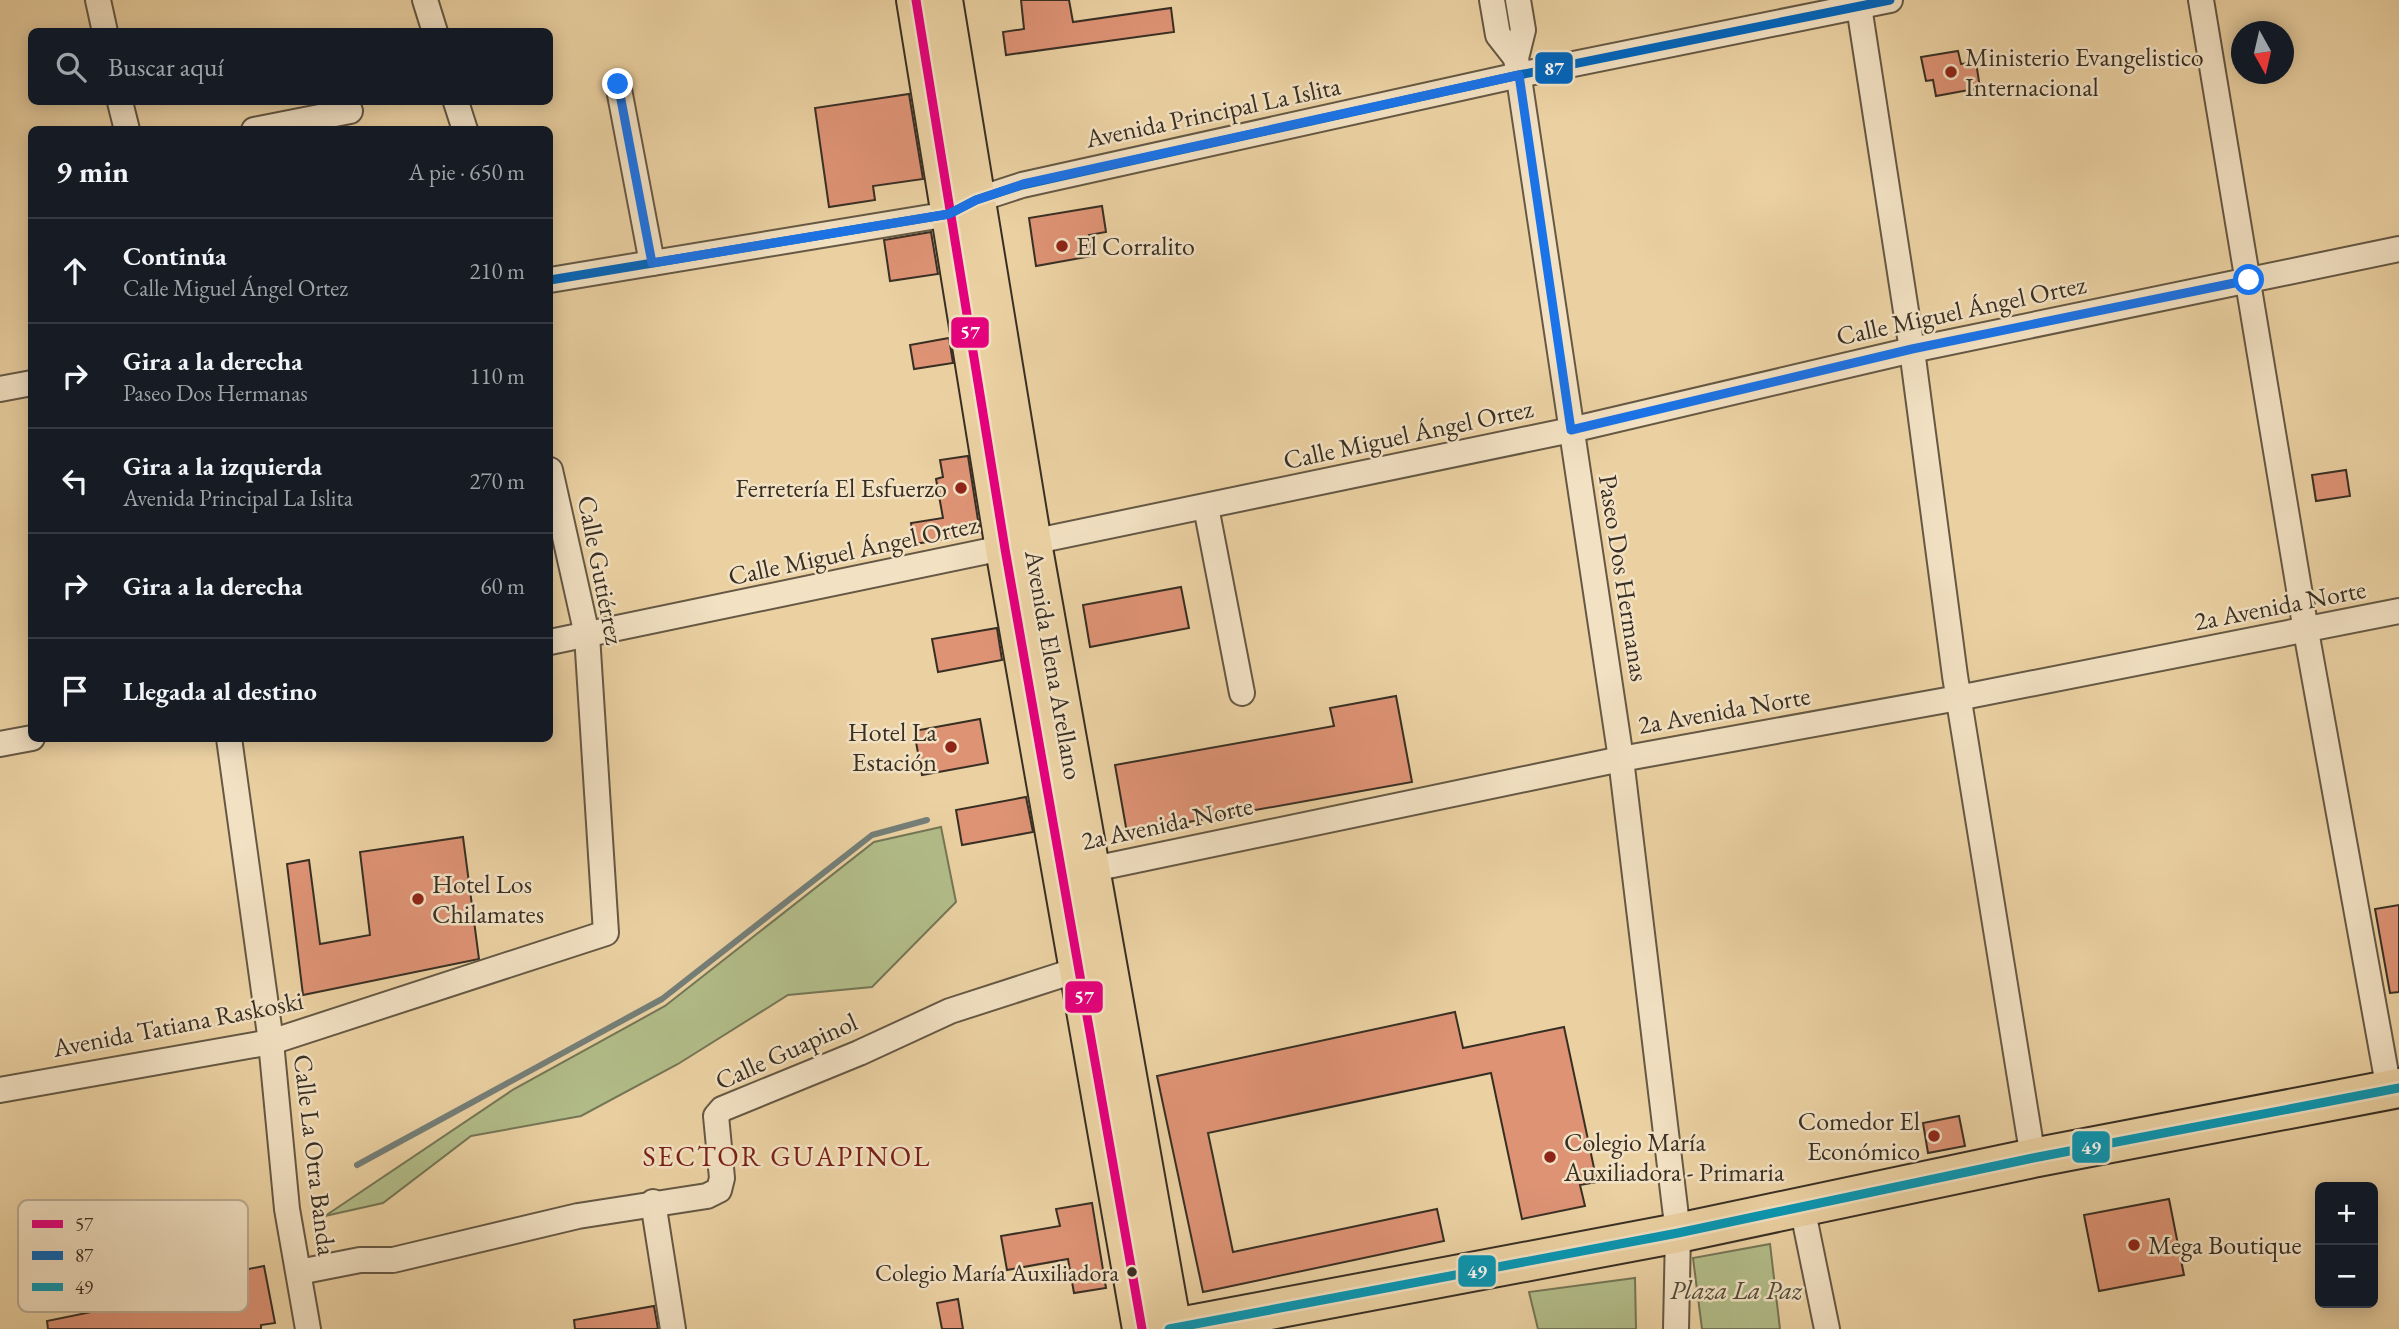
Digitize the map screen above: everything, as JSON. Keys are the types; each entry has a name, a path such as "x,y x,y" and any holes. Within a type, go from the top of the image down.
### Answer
{"highway":[{"name":"Avenida Elena Arellano","path":"916,0 963,207 1046,705 1108,1053 1171,1329"},
{"name":"Avenida Elena Arellano","path":"943,0 963,207"},
{"name":"Avenida Elena Arellano","path":"1075,872 1077,970 1108,1053 1142,1329"},
{"path":"1171,1329 1678,1233 2033,1158 2394,1089"}],"street":[{"path":"98,0 104,28"},
{"path":"425,0 434,28"},
{"name":"Paseo Dos Hermanas","path":"1492,0 1498,35 1518,67"},
{"name":"Paseo Dos Hermanas","path":"1518,0 1522,30 1518,67 1621,759 1678,1233 1676,1329"},
{"name":"Avenida Principal La Islita","path":"553,280 963,207 1023,184 1518,67 1859,3 1890,0"},
{"path":"2201,0 2306,631 2394,1089"},
{"path":"1859,3 1912,349 1958,698 2033,1158"},
{"path":"618,84 652,263"},
{"path":"121,105 126,126"},
{"path":"457,105 464,126"},
{"path":"274,126 350,111"},
{"name":"Calle Miguel Ángel Ortez","path":"553,641 1571,430 1912,349 2399,249"},
{"path":"0,389 28,384"},
{"name":"Calle Gutiérrez","path":"553,483 587,635 606,933"},
{"path":"1206,507 1242,693"},
{"name":"2a Avenida Norte","path":"1075,872 1621,759 1958,698 2399,611"},
{"path":"0,744 28,739"},
{"name":"Calle La Otra Banda","path":"230,742 271,1042 287,1209 308,1329"},
{"name":"Avenida Tatiana Raskoski","path":"0,1090 271,1042 606,933"},
{"name":"Calle Guapinol","path":"299,1272 360,1261 393,1260 578,1216 653,1202 707,1196 719,1189 722,1178 716,1116 722,1109 859,1053 950,1011 1077,970"},
{"path":"653,1202 673,1329"},
{"path":"1802,1207 1822,1323"}],"green space":[{"path":"941,827 956,902 872,987 788,995 678,1064 581,1116 471,1136 383,1203 325,1216 514,1089 665,1006 874,842"},
{"name":"Plaza La Paz","path":"1770,1244 1780,1329 1702,1329 1693,1258"},
{"name":"Plaza La Paz","path":"1635,1278 1636,1329 1538,1329 1529,1292"}],"building":[{"path":"1021,0 1069,0 1073,22 1171,8 1174,32 1006,55 1003,32 1024,29"},
{"name":"Ministerio Evangelistico Internacional","path":"1958,51 1961,64 1976,62 1980,88 1936,96 1933,80 1926,81 1921,57"},
{"path":"909,94 923,179 873,186 875,200 829,207 815,108"},
{"name":"El Corralito","path":"1102,206 1106,232 1089,235 1092,256 1036,266 1029,218"},
{"path":"931,232 938,274 890,281 884,240"},
{"path":"949,338 953,363 914,369 910,345"},
{"name":"Ferretería El Esfuerzo","path":"968,456 980,533 915,544 911,523 943,518 936,479 943,477 940,460"},
{"path":"2346,470 2350,496 2316,501 2312,475"},
{"path":"1181,587 1189,628 1090,647 1083,605"},
{"path":"997,628 1002,660 938,672 932,639"},
{"path":"1396,696 1412,782 1127,833 1115,765 1334,726 1330,708"},
{"name":"Hotel La Estación","path":"980,719 988,763 922,775 914,731"},
{"path":"1026,797 1033,832 962,845 956,810"},
{"name":"Hotel Los Chilamates","path":"463,837 479,959 303,995 287,864 309,860 320,944 370,935 360,852"},
{"path":"2399,905 2399,992 2390,993 2375,909"},
{"name":"Colegio María Auxiliadora - Primaria","path":"1455,1012 1463,1048 1564,1027 1597,1182 1580,1185 1585,1206 1522,1219 1491,1073 1208,1133 1233,1252 1437,1209 1444,1241 1203,1292 1157,1076"},
{"path":"1959,1116 1965,1146 1928,1153 1923,1123"},
{"name":"Mega Boutique","path":"2169,1199 2184,1275 2099,1291 2084,1215"},
{"path":"1092,1203 1106,1288 1074,1293 1068,1259 1007,1270 1001,1236 1060,1226 1056,1209"},
{"path":"264,1266 275,1323 261,1325 261,1329 48,1329 47,1321 91,1312 248,1312 248,1269"},
{"path":"958,1299 963,1329 942,1329 937,1303"},
{"path":"654,1306 658,1329 575,1329 574,1320"}],"waterway":[{"path":"357,1165 662,999 872,835 927,820"}],"transit line":[{"name":"57","path":"916,0 1005,549 1142,1329"},
{"name":"87","path":"553,280 949,214 976,200 1022,185 1519,75 1890,0"},
{"name":"49","path":"1169,1329 1678,1233 2033,1158 2399,1088"}],"place":[{"name":"Ministerio Evangelistico Internacional","path":"1951,72"},
{"name":"El Corralito","path":"1062,246"},
{"name":"Ferretería El Esfuerzo","path":"961,488"},
{"name":"Hotel La Estación","path":"951,747"},
{"name":"Hotel Los Chilamates","path":"418,899"},
{"name":"Comedor El Económico","path":"1934,1136"},
{"name":"Colegio María Auxiliadora - Primaria","path":"1550,1157"},
{"name":"Mega Boutique","path":"2134,1245"},
{"name":"Colegio María Auxiliadora","path":"1132,1272"}],"district":[{"name":"SECTOR GUAPINOL","path":"787,1156"}],"route":[{"path":"618,84 652,263 949,214 976,200 1023,184 1519,75 1571,430 1912,349 2249,280"}]}
